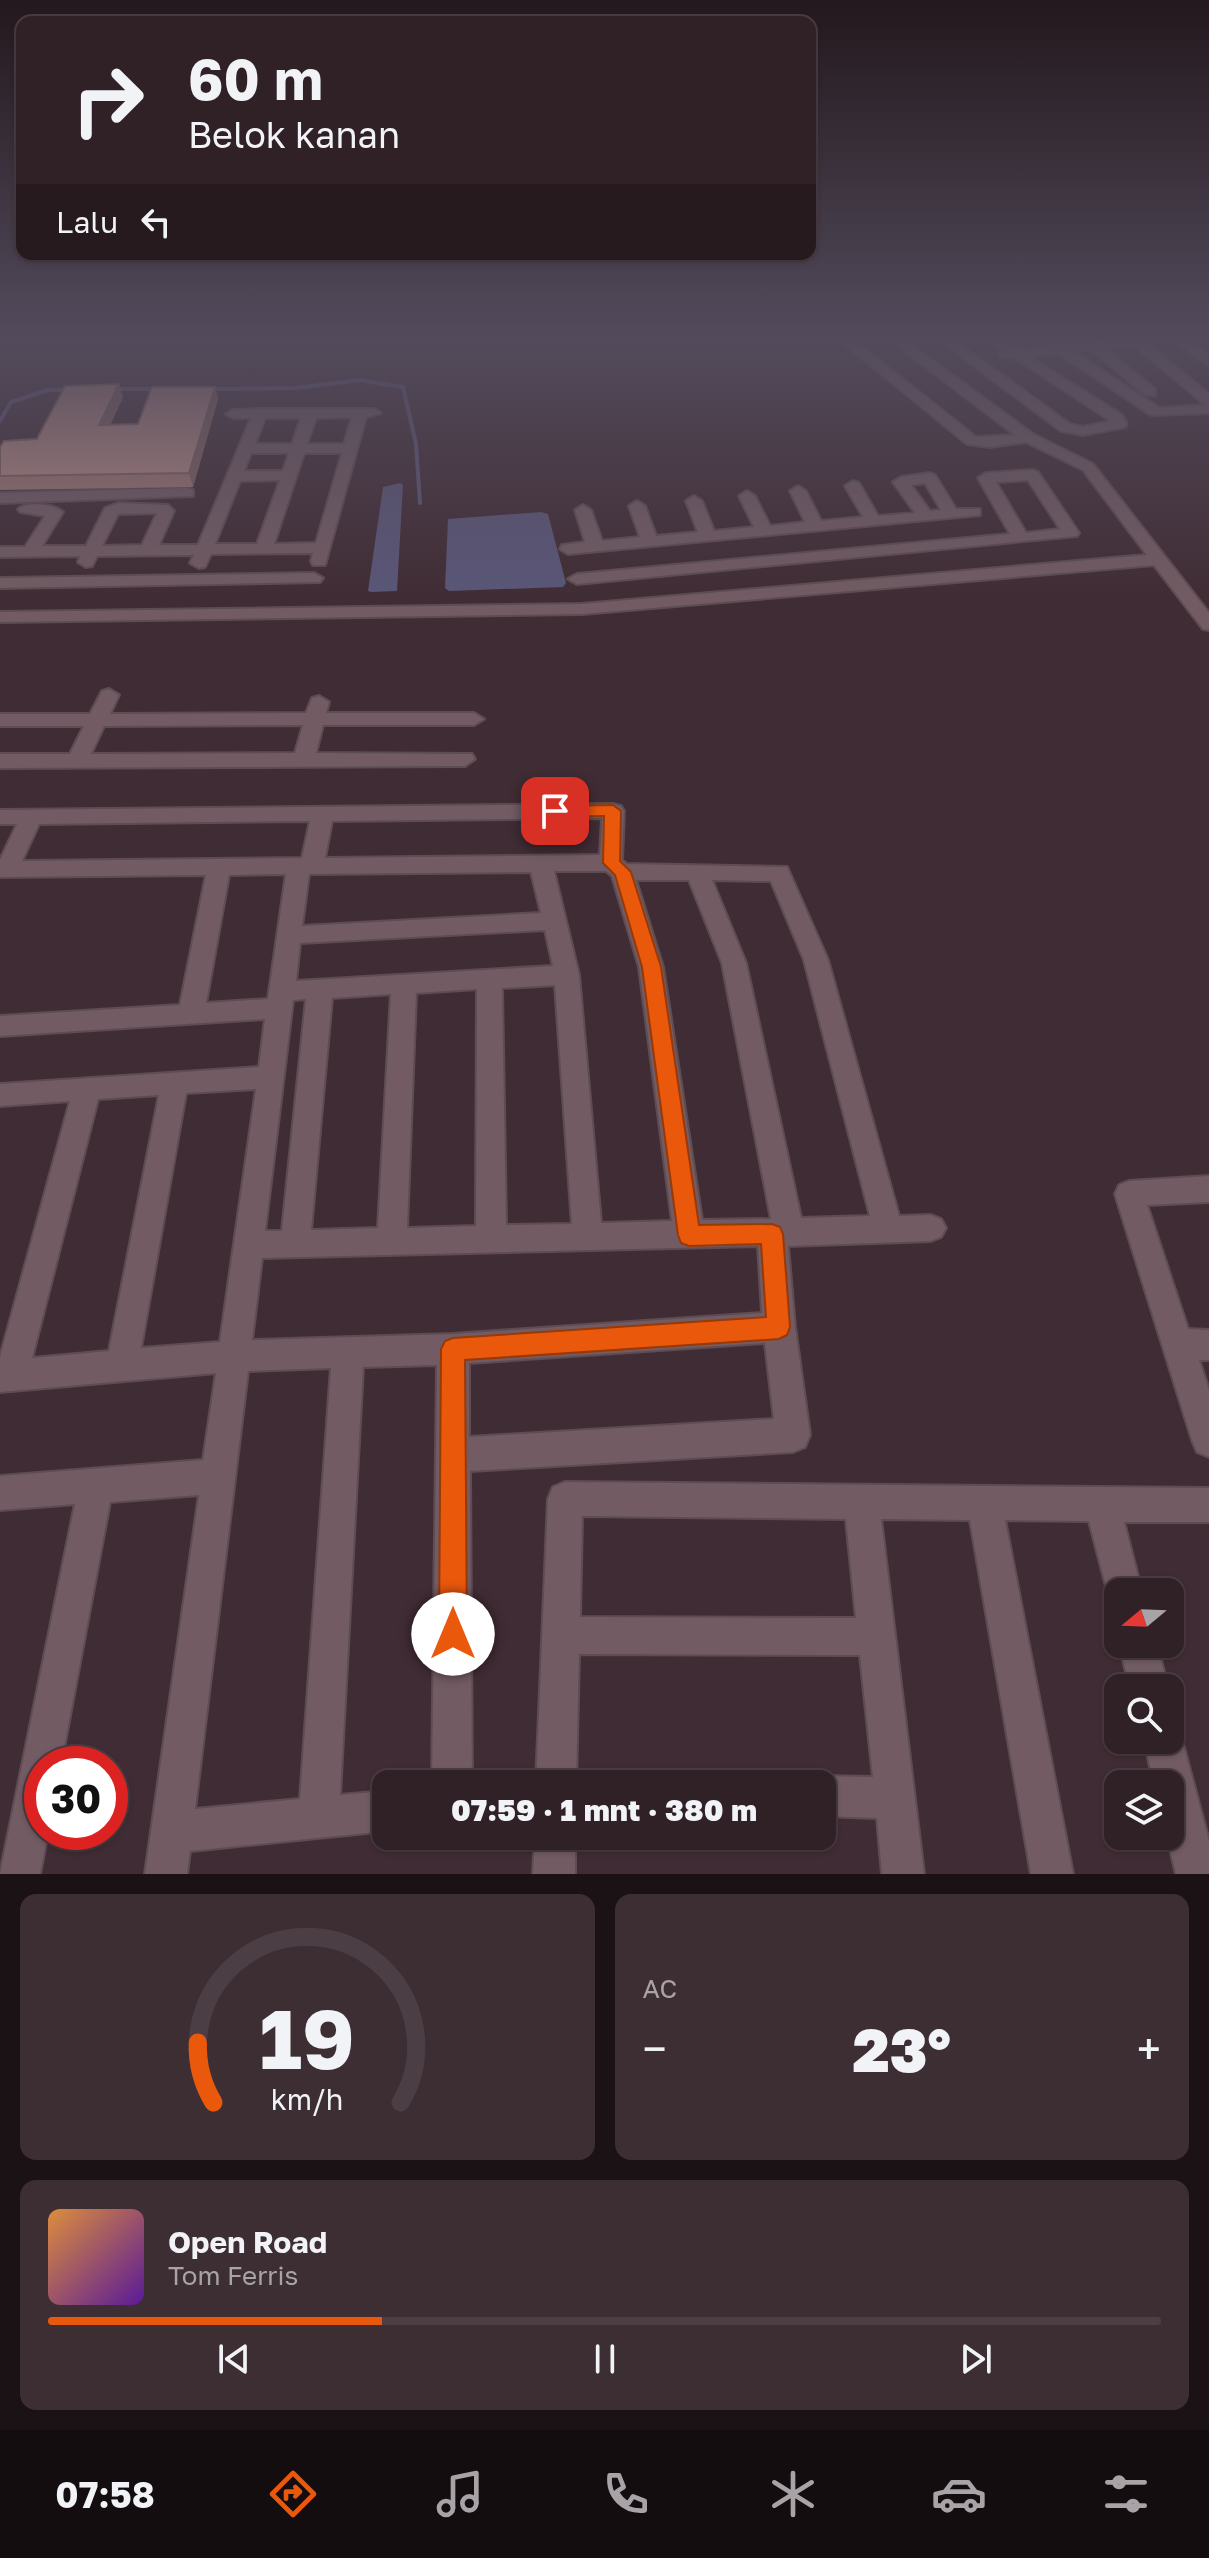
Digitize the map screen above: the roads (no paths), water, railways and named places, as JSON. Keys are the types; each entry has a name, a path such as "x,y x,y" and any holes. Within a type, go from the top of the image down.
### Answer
{"street":[{"path":"192,580 255,424"},
{"path":"264,548 306,424"},
{"path":"0,583 192,580 312,586 351,448 362,424"},
{"path":"956,424 972,441 990,443 1028,437"},
{"path":"1011,424 1028,437 1088,467 1209,625"},
{"path":"1061,424 1083,431 1118,424"},
{"path":"245,449 351,448"},
{"path":"234,476 289,475"},
{"path":"577,579 1021,538 1071,533 1033,475 986,478 1021,538"},
{"path":"925,516 901,482 930,478 951,514"},
{"path":"853,486 879,551"},
{"path":"798,491 815,526"},
{"path":"0,498 187,493"},
{"path":"747,496 789,559"},
{"path":"694,501 708,536"},
{"path":"637,506 649,541"},
{"path":"76,582 111,511 162,508 166,511 148,550"},
{"path":"0,512 51,509 55,512 31,551"},
{"path":"583,510 595,546"},
{"path":"568,549 974,512"},
{"path":"0,552 323,548"},
{"path":"832,555 849,587"},
{"path":"0,617 582,609 1159,559"},
{"path":"124,614 139,581"},
{"path":"77,761 109,695"},
{"path":"304,760 316,710"},
{"path":"0,720 316,710 474,719"},
{"path":"0,761 465,759"},
{"path":"0,817 613,811 617,868 651,967 689,1235"},
{"path":"166,1874 289,935 305,866 322,814"},
{"path":"31,817 4,869 541,864 698,873 779,873 816,960 888,1230"},
{"path":"541,864 567,975 588,1238"},
{"path":"191,1014 219,867"},
{"path":"453,1455 793,1435 779,1327 780,1234 734,963 698,873"},
{"path":"289,935 552,921"},
{"path":"0,1026 191,1014 281,999 320,988 567,975"},
{"path":"489,979 491,1240"},
{"path":"392,1242 404,984"},
{"path":"295,1244 320,988"},
{"path":"0,1095 271,1077"},
{"path":"122,1365 175,1083"},
{"path":"87,1089 6,1375 234,1356 453,1349 779,1327"},
{"path":"1209,1189 1129,1194 1209,1440"},
{"path":"248,1245 931,1228"},
{"path":"1177,1343 1209,1345"},
{"path":"452,1770 453,1349"},
{"path":"319,1818 348,1352"},
{"path":"0,1493 218,1476"},
{"path":"19,1874 96,1486"},
{"path":"556,1770 565,1499 1209,1505"},
{"path":"862,1502 903,1874"},
{"path":"984,1503 1052,1874"},
{"path":"1102,1504 1120,1578"},
{"path":"561,1635 877,1637"},
{"path":"1167,1754 1197,1874"},
{"path":"836,1796 895,1798"},
{"path":"172,1832 372,1812"},
{"path":"554,1874 555,1850"}],"waterway":[{"path":"412,424 420,503"}]}
